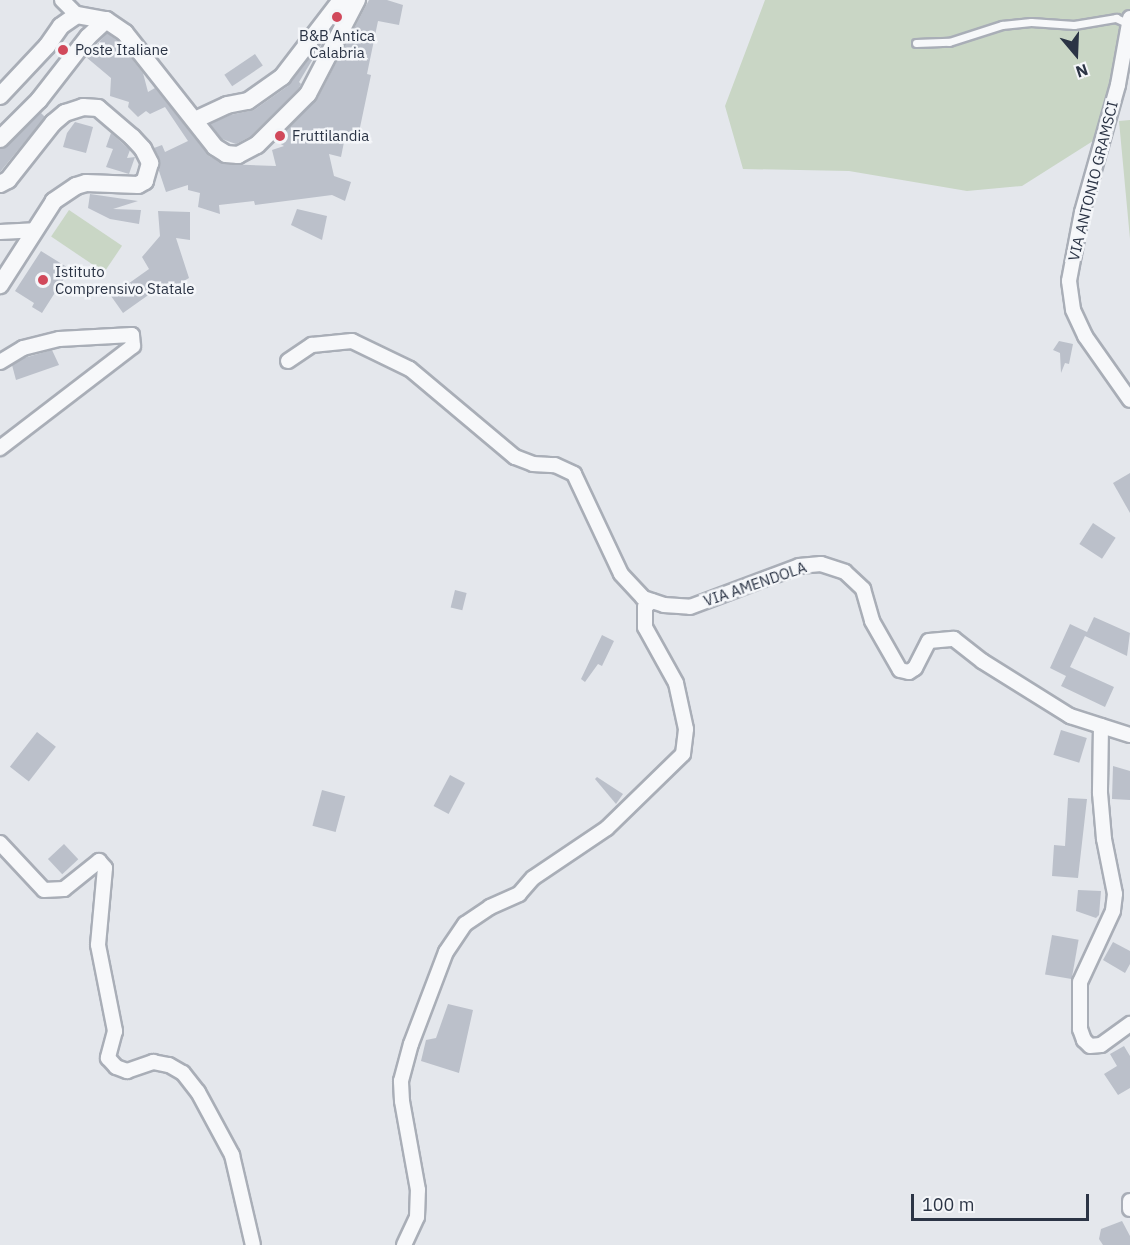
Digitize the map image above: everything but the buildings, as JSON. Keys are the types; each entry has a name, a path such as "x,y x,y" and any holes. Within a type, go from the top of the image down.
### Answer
{"street":[{"path":"62,0 76,15 106,20 125,33 215,147 226,154 238,155 257,145 308,94 357,0"},
{"path":"195,120 227,105 248,101 282,77 340,0"},
{"path":"0,96 47,46 61,26 76,15"},
{"name":"VIA ANTONIO GRAMSCI","path":"1130,18 1118,85 1082,212 1069,281 1072,310 1085,336 1130,400"},
{"path":"0,139 39,100 88,37 106,20"},
{"path":"0,184 8,180 53,123 65,113 83,107 98,108 143,149 150,163 145,181 138,185 87,183 76,186 54,201 0,285"},
{"path":"0,232 34,230"},
{"path":"0,362 23,348 59,339 132,335 134,346 0,448"},
{"name":"VIA AMENDOLA","path":"288,361 312,345 352,341 410,369 515,457 533,464 555,465 574,474 621,574 643,598 664,605 690,607 799,566 821,564 845,572 863,589 872,621 900,670 909,672 915,668 929,641 954,639 982,661 1070,716 1130,735"},
{"path":"404,1245 417,1216 418,1190 402,1101 401,1080 446,952 465,924 490,907 519,894 533,878 607,828 683,754 686,729 676,683 645,627 645,607 652,601"},
{"path":"1101,726 1100,793 1104,839 1115,894 1113,912 1080,982 1080,1029 1084,1040 1090,1046 1101,1045 1130,1024"},
{"path":"0,843 44,890 64,889 99,861 105,867 98,945 115,1031 108,1058 116,1067 127,1071 153,1062 170,1065 183,1073 198,1092 232,1155 253,1245"},
{"path":"1130,1201 1130,1209"}],"lane":[{"path":"915,43 949,42 1002,25 1031,22 1074,25 1116,18 1130,24"}],"green space":[{"path":"765,0 1130,0 1130,18 1104,134 1022,186 967,191 849,171 743,169 725,106"},
{"path":"1130,120 1130,239 1119,121"},
{"path":"69,210 122,246 104,272 51,237"}],"place":[{"name":"B&B Antica Calabria","path":"337,17"},
{"name":"Poste Italiane","path":"63,50"},
{"name":"Fruttilandia","path":"280,136"},
{"name":"Istituto Comprensivo Statale","path":"43,280"}]}
